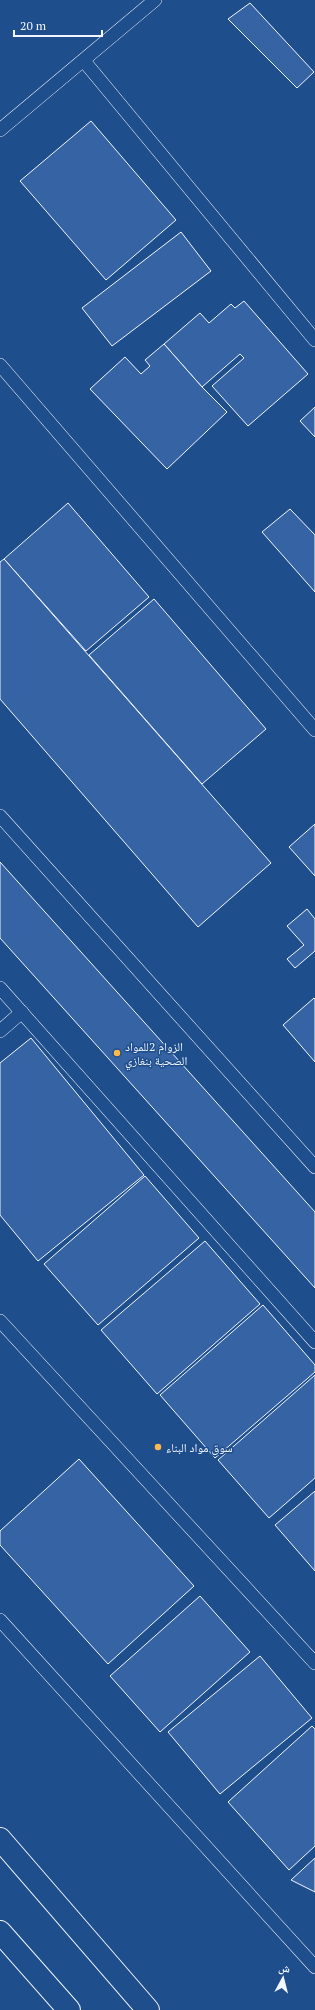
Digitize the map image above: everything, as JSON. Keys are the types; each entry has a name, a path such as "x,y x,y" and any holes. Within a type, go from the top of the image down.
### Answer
{"main road":[{"path":"0,1839 148,2010"},
{"path":"0,1932 69,2010"}],"lane":[{"path":"0,130 155,0"},
{"path":"84,61 315,340"},
{"path":"0,365 315,730"},
{"path":"0,816 315,1168"},
{"path":"0,988 315,1342"},
{"path":"0,1030 22,1012"},
{"path":"0,1321 315,1664"},
{"path":"0,1620 315,1967"}],"building":[{"path":"250,3 314,72 297,88 228,19"},
{"path":"91,121 176,220 106,280 20,181"},
{"path":"181,232 211,271 112,346 82,308"},
{"path":"244,301 308,374 248,426 212,386 244,358 240,354 202,387 164,344 200,313 209,323 231,304 235,308"},
{"path":"164,344 202,387 227,412 167,469 90,389 125,357 141,374 150,366 145,360"},
{"path":"315,407 315,437 300,421"},
{"path":"68,503 149,597 86,651 4,559"},
{"path":"290,509 315,535 315,592 262,532"},
{"path":"4,559 271,863 198,927 0,699 0,562"},
{"path":"154,599 266,729 202,784 89,655"},
{"path":"315,824 315,876 289,847"},
{"path":"0,862 315,1212 315,1288 0,938"},
{"path":"307,909 315,919 315,951 295,968 287,959 304,945 287,926"},
{"path":"314,998 315,999 315,1062 283,1025"},
{"path":"31,1038 144,1175 38,1261 0,1215 0,1063"},
{"path":"145,1176 199,1238 98,1325 44,1264"},
{"path":"205,1241 260,1304 157,1394 101,1330"},
{"path":"263,1305 315,1365 315,1372 215,1458 160,1395"},
{"path":"315,1375 315,1478 269,1518 218,1460"},
{"path":"79,1459 194,1586 108,1664 0,1545 0,1531"},
{"path":"315,1491 315,1571 275,1525"},
{"path":"200,1596 250,1652 160,1732 110,1676"},
{"path":"260,1656 312,1718 220,1794 168,1732"},
{"path":"312,1726 315,1729 315,1846 289,1870 228,1802"},
{"path":"315,1858 315,1892 291,1880"}],"place":[{"name":"الزوام 2للمواد الصحية بنغازي","path":"117,1053"},
{"name":"سوق مواد البناء","path":"158,1447"}]}
